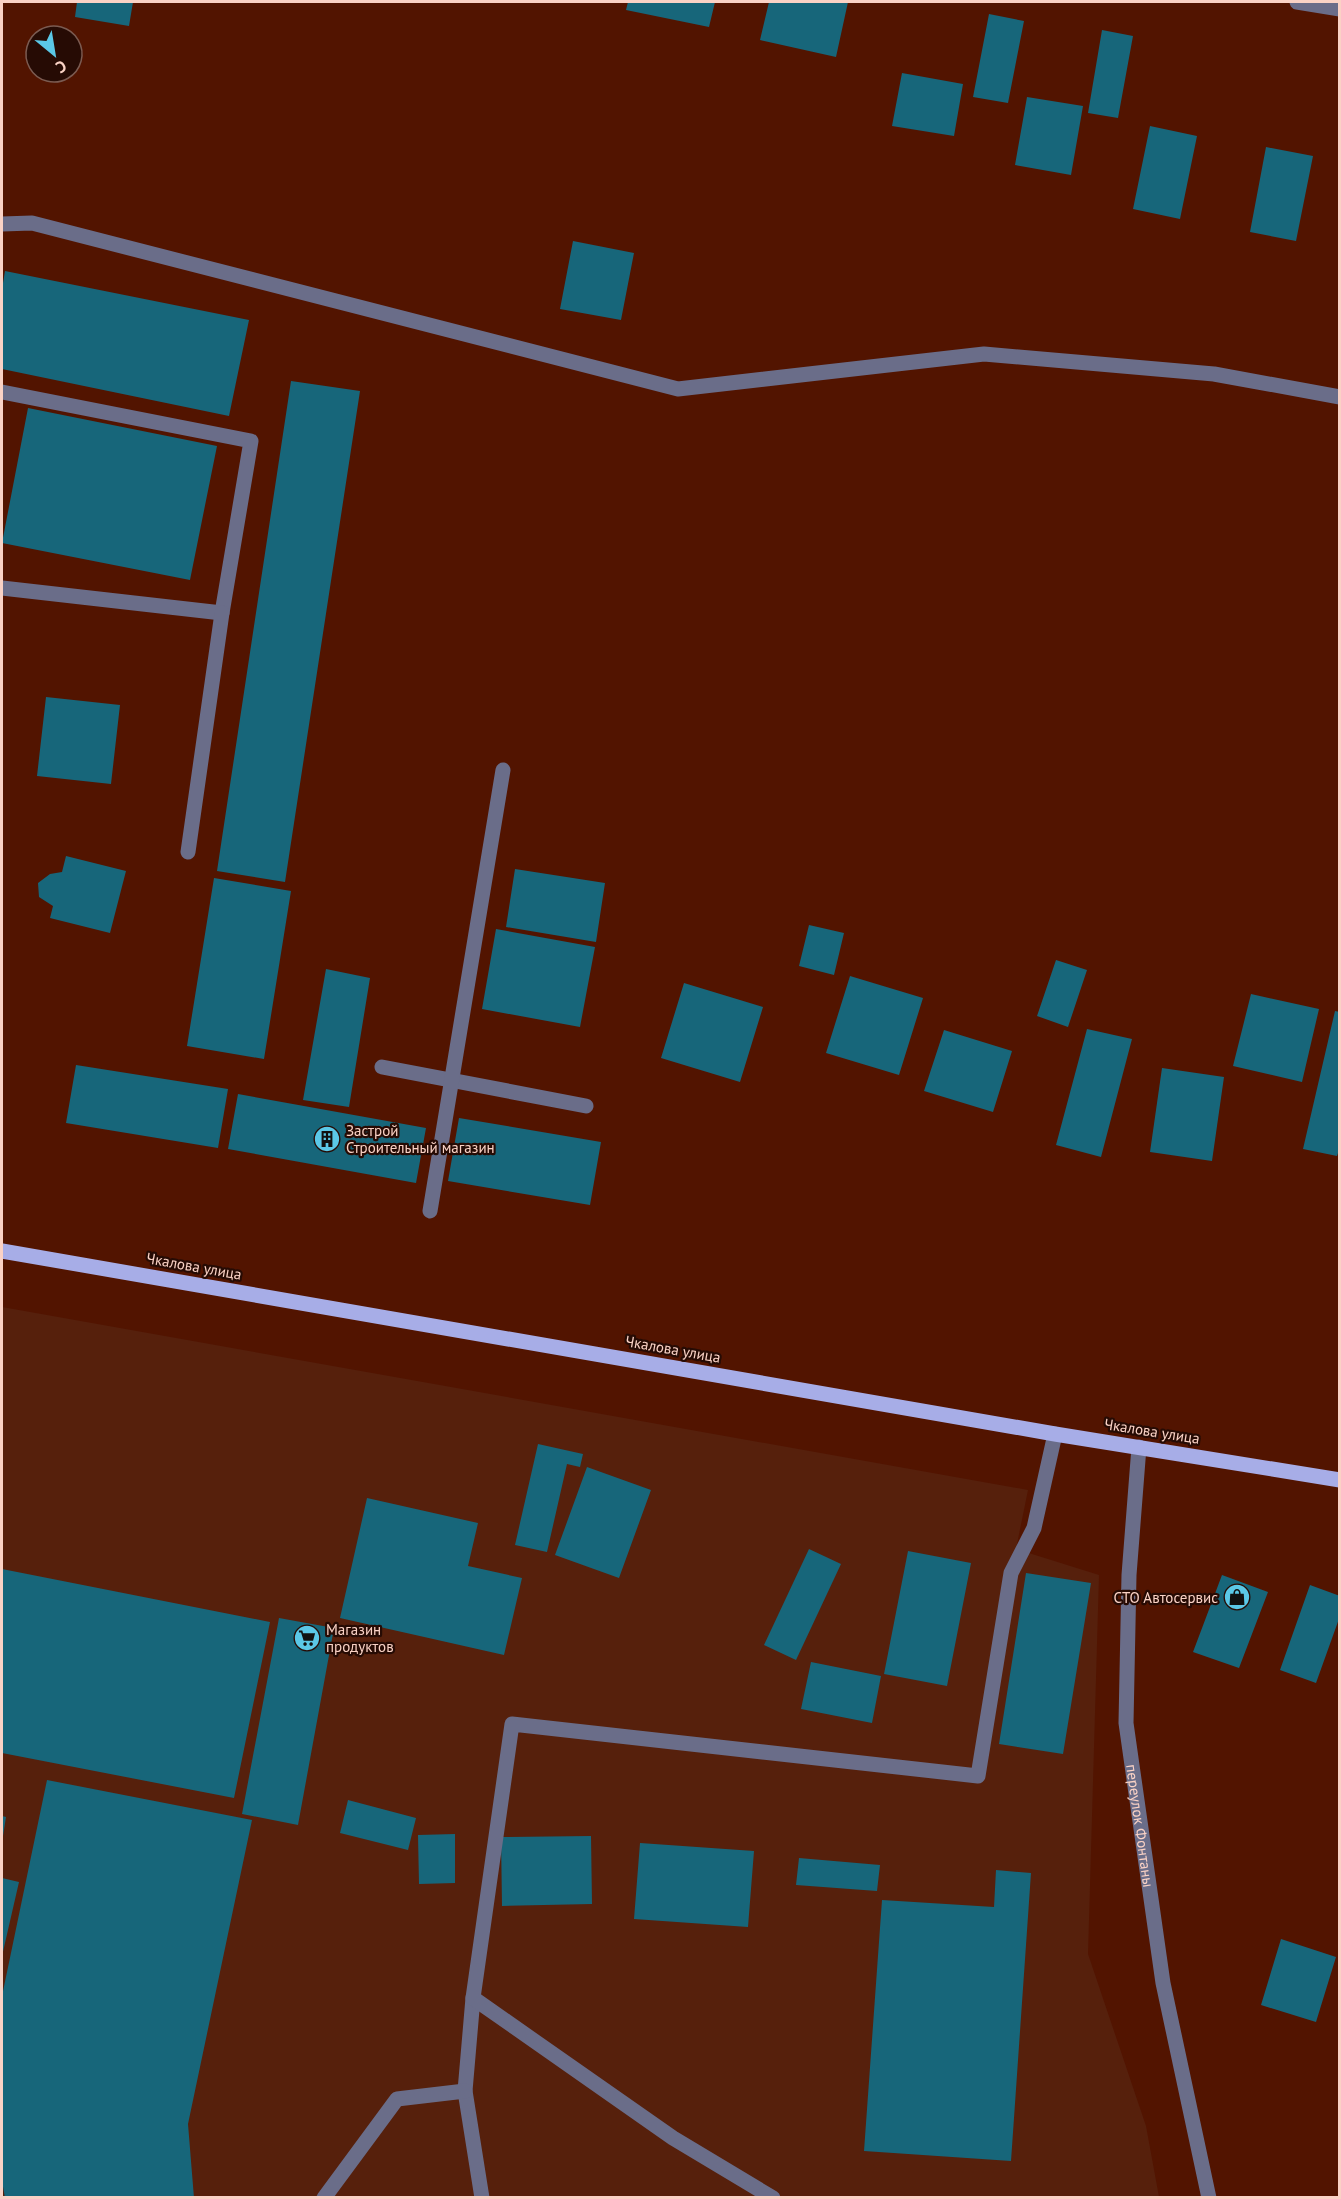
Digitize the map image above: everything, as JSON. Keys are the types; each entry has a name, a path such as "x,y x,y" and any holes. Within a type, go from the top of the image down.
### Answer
{"main road":[{"name":"Чкалова улица","path":"2,1251 1054,1434 1340,1480"}],"street":[{"path":"1297,2 1340,9"},
{"path":"2,224 32,223 678,389 984,354 1214,374 1340,397"},
{"path":"2,392 251,441 222,613 188,852"},
{"path":"2,588 222,613"},
{"path":"430,1211 503,770"},
{"path":"382,1067 586,1106"},
{"path":"482,2198 465,2091 473,1998 512,1724 978,1776 1011,1573 1035,1528 1054,1434"},
{"name":"переулок Фонтаны","path":"1139,1447 1129,1575 1126,1723 1163,1983 1209,2198"},
{"path":"473,1998 673,2138 773,2198"},
{"path":"324,2198 397,2099 465,2091"}],"shaded area":[{"path":"2,1307 1028,1490 1016,1549 1099,1575 1088,1954 1146,2126 1159,2197 2,2197"}],"building":[{"path":"77,2 133,2 129,26 75,17"},
{"path":"628,2 715,2 709,27 626,10"},
{"path":"769,2 848,2 836,57 760,40"},
{"path":"989,14 1024,21 1008,103 973,97"},
{"path":"1102,30 1133,36 1118,118 1088,113"},
{"path":"902,73 963,84 954,136 892,126"},
{"path":"1027,97 1083,106 1071,175 1015,165"},
{"path":"1150,126 1197,136 1180,219 1133,209"},
{"path":"1266,147 1313,156 1296,241 1250,232"},
{"path":"573,241 634,253 621,320 560,309"},
{"path":"5,271 249,320 229,416 2,369 2,289"},
{"path":"291,381 360,391 285,882 217,871"},
{"path":"28,408 217,446 190,580 2,543"},
{"path":"46,697 120,705 111,784 37,776"},
{"path":"66,856 126,871 110,933 50,918 53,906 39,897 38,883 50,874 62,872"},
{"path":"515,869 605,883 596,942 506,927"},
{"path":"214,878 291,891 264,1059 187,1046"},
{"path":"809,925 844,933 834,975 799,966"},
{"path":"496,929 595,947 580,1027 482,1009"},
{"path":"1056,960 1087,970 1068,1027 1037,1016"},
{"path":"326,969 370,978 349,1107 303,1100"},
{"path":"850,976 923,998 899,1075 826,1053"},
{"path":"684,983 763,1007 740,1082 661,1058"},
{"path":"1251,994 1319,1009 1302,1082 1233,1066"},
{"path":"1335,1011 1340,1012 1340,1147 1337,1156 1303,1149"},
{"path":"1087,1029 1132,1039 1101,1157 1056,1145"},
{"path":"944,1030 1012,1051 993,1112 924,1091"},
{"path":"76,1065 228,1089 218,1148 66,1123"},
{"path":"1162,1068 1224,1077 1212,1161 1150,1152"},
{"name":"Застрой Строительный магазин","path":"238,1094 426,1128 416,1183 228,1149"},
{"path":"459,1118 601,1142 590,1205 448,1181"},
{"path":"538,1444 583,1454 580,1467 567,1464 547,1552 515,1545"},
{"path":"587,1467 651,1490 619,1578 555,1555"},
{"path":"367,1498 478,1523 468,1566 522,1578 504,1655 340,1618"},
{"path":"809,1549 841,1564 796,1660 764,1645"},
{"path":"908,1551 971,1563 947,1686 884,1674"},
{"path":"2,1569 270,1622 234,1798 2,1753"},
{"path":"1026,1573 1091,1583 1063,1754 999,1744"},
{"path":"1222,1575 1268,1592 1239,1668 1193,1652"},
{"path":"1310,1585 1340,1596 1340,1616 1316,1683 1280,1670"},
{"path":"279,1618 334,1628 298,1825 242,1814"},
{"path":"811,1662 881,1676 872,1723 801,1709"},
{"path":"47,1780 252,1820 188,2124 194,2198 5,2198 2,2181 2,1996"},
{"path":"348,1800 416,1818 408,1850 340,1833"},
{"path":"2,1816 6,1817 3,1836 2,1836"},
{"path":"455,1834 455,1883 419,1884 418,1835"},
{"path":"591,1836 592,1904 502,1906 501,1837"},
{"path":"640,1843 754,1851 748,1927 634,1919"},
{"path":"799,1858 880,1865 877,1891 796,1885"},
{"path":"996,1870 1031,1873 1011,2161 864,2151 882,1900 994,1907"},
{"path":"2,1878 19,1882 2,1956"},
{"path":"1281,1939 1336,1957 1316,2022 1261,2005"}],"place":[{"name":"Застрой Строительный магазин","path":"327,1139"},
{"name":"СТО Автосервис","path":"1237,1597"},
{"name":"Магазин продуктов","path":"307,1638"}]}
